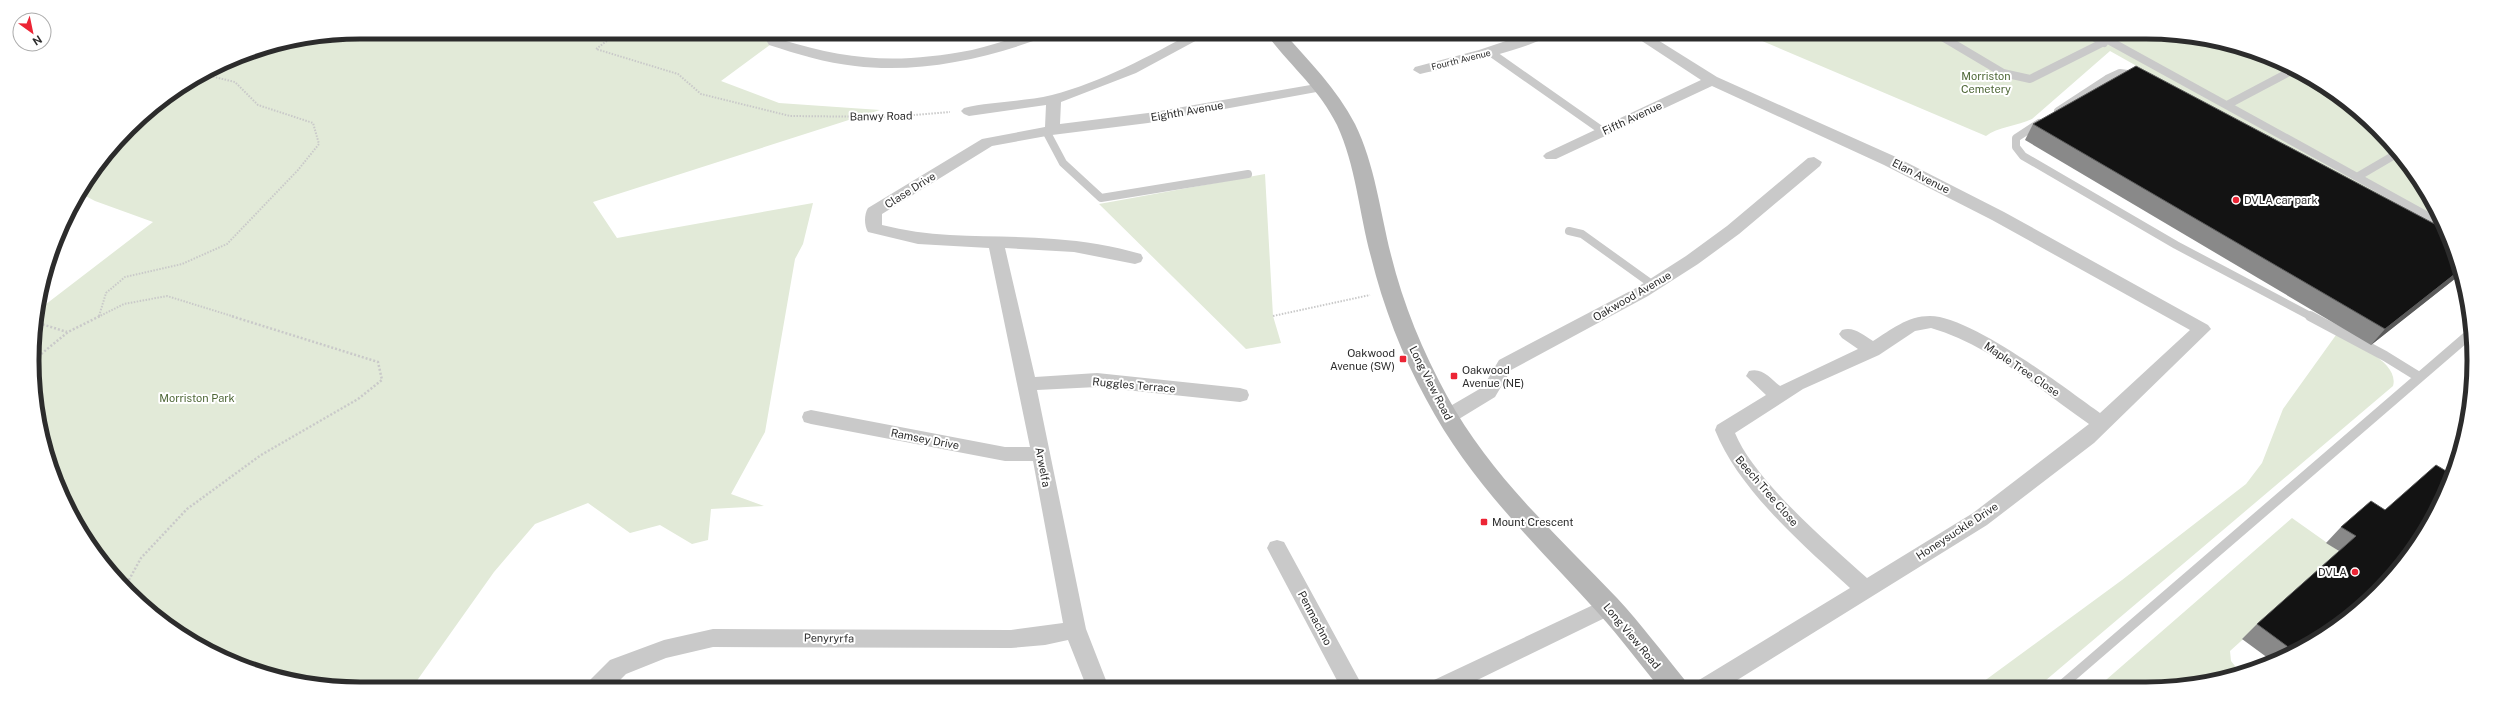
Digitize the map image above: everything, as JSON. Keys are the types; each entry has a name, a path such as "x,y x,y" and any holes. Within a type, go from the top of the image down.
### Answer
{"street":[{"path":"774,39 774,42 826,57 866,63 917,62 973,53 1028,39"},
{"path":"969,111 1054,98 1101,82 1154,59 1192,39"},
{"name":"Long View Road","path":"1280,39 1322,87 1346,125 1367,189 1381,257 1403,327 1446,417 1488,478 1568,566 1608,607 1671,682"},
{"name":"Fourth Avenue","path":"1420,70 1490,52 1526,39"},
{"name":"Elan Avenue","path":"1646,39 1712,80 1890,161 1998,216 2202,329"},
{"name":"Fifth Avenue","path":"1552,156 1712,80"},
{"name":"Eighth Avenue","path":"1049,131 1148,118 1322,87"},
{"path":"1049,131 1054,98"},
{"name":"Clase Drive","path":"996,244 893,235 874,228 874,212 987,142 1049,131"},
{"name":"Oakwood Avenue","path":"1446,417 1489,392 1504,365 1653,285 1733,230 1814,162"},
{"path":"996,244 1054,244 1111,252 1135,258"},
{"name":"Arwelfa","path":"996,244 1027,384 1075,629 1096,682"},
{"name":"Maple Tree Close","path":"1797,384 1873,350 1911,325 1931,322 1949,327 1993,348 2101,423"},
{"name":"Honeysuckle Drive","path":"1715,682 1980,519 2087,438 2140,385 2202,329"},
{"path":"1848,334 1873,350"},
{"path":"1755,376 1778,395"},
{"name":"Ruggles Terrace","path":"1027,384 1097,380 1240,394"},
{"name":"Beech Tree Close","path":"1797,384 1724,430 1731,448 1743,467 1804,534 1865,589"},
{"name":"Ramsey Drive","path":"811,417 1005,454 1040,454"},
{"name":"Penmachno","path":"1277,548 1349,682"},
{"path":"1452,682 1608,607"},
{"name":"Penyryrfa","path":"603,682 618,667 664,648 713,638 1012,639 1045,636 1075,629"}],"lane":[{"path":"1946,39 2003,73 2030,79 2112,39"},
{"path":"2100,39 2227,105 2435,220"},
{"path":"1490,52 1604,132"},
{"path":"2141,75 2120,73 2106,79 2016,138 2016,147 2022,156 2176,245 2385,356 2419,377"},
{"path":"2227,105 2289,73"},
{"path":"1049,131 1063,163 1101,198 1248,174"},
{"path":"2357,177 2393,156"},
{"path":"1569,232 1582,234 1653,285"},
{"path":"2066,682 2466,337"}],"path":[{"name":"Banwy Road","path":"609,39 596,48 678,74 701,94 790,116 890,117 969,111"},
{"path":"99,316 106,294 125,278 182,264 227,244 298,170 319,144 313,123 258,105 235,82 211,76"},
{"path":"1273,316 1392,290"},
{"path":"39,356 68,332 124,304 167,296 378,362 382,380 358,399 261,455 187,509 141,558 128,582"},
{"path":"42,324 68,332"}],"green space":[{"name":"Morriston Park","path":"360,39 772,39 774,42 721,81 779,103 880,110 593,202 617,238 813,203 803,244 795,259 765,432 731,494 764,506 711,509 708,540 692,544 660,525 630,533 588,503 535,524 494,572 416,682 360,682 319,679 277,671 237,658 200,639 165,616 133,588 105,556 93,539 63,484 45,423 39,360 44,306 153,222 95,201 85,196 105,165 133,133 165,105 200,82 237,63 277,50 319,42"},
{"name":"Morriston Cemetery","path":"1757,39 2146,39 2187,42 2229,50 2269,63 2306,82 2341,105 2373,133 2401,165 2413,182 2434,218 2443,238 2110,51 2032,119 1996,131 1986,136"},
{"path":"1265,174 1273,316 1281,343 1246,349 1099,204"},
{"path":"2336,335 2374,354 2383,361 2393,377 2393,386 2044,682 1983,682 2122,580 2246,484 2262,463 2283,409"},
{"path":"2292,518 2340,552 2230,651 2231,661 2237,669 2208,676 2187,679 2146,682 2104,682"}],"building":[{"name":"DVLA car park","path":"2136,66 2438,226 2443,237 2455,274 2385,329 2033,124"},
{"name":"DVLA","path":"2436,465 2447,472 2434,503 2413,539 2401,556 2373,588 2341,616 2290,648 2257,624 2356,536 2341,527 2371,501 2385,510"}],"place":[{"name":"DVLA car park","path":"2236,200"},
{"name":"Oakwood Avenue (SW)","path":"1403,359"},
{"name":"Oakwood Avenue (NE)","path":"1454,376"},
{"name":"Mount Crescent","path":"1484,522"},
{"name":"DVLA","path":"2355,572"}]}
